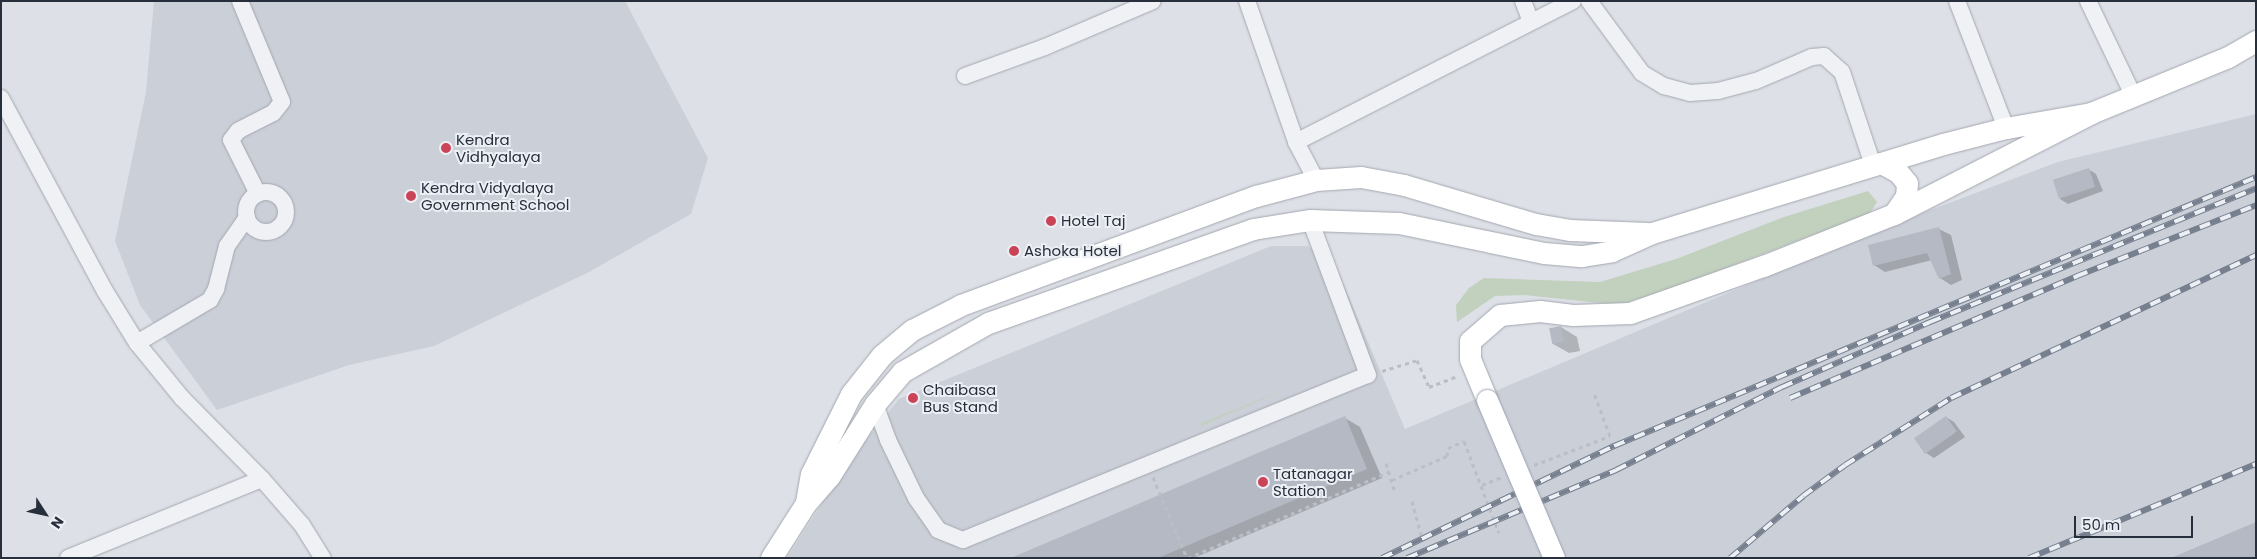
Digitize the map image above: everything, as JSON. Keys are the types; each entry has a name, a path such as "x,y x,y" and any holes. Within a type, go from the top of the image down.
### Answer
{"main road":[{"path":"1554,558 1470,359 1470,341 1500,316 1540,311 1573,315 1630,313 1763,266 1894,214 2091,113 2228,57 2256,41"},
{"path":"771,558 806,503 829,477 875,404 902,372 988,323 1254,230 1310,220 1399,222 1544,253 1582,256 1612,251 1652,233 1877,164 2006,128 2091,113"},
{"path":"1877,164 1898,172 1907,183 1906,196 1894,214"},
{"path":"806,503 812,474 851,394 882,355 912,330 961,305 1256,196 1316,180 1361,177 1404,185 1536,224 1570,230 1652,233"}],"street":[{"path":"240,1 282,102 273,112 238,131 231,140 258,194"},
{"path":"965,76 1045,47 1153,1"},
{"path":"1247,1 1296,142 1316,180"},
{"path":"1523,1 1531,22"},
{"path":"1296,142 1573,1"},
{"path":"1589,1 1642,73 1664,86 1690,93 1718,92 1756,81 1812,57 1824,56 1834,61 1842,72 1877,164"},
{"path":"1957,1 2006,128"},
{"path":"2088,1 2133,95"},
{"path":"1,98 105,291 137,343 182,398 262,479 302,525 323,558"},
{"path":"137,343 210,300 227,246 247,217 248,203 258,194 271,192 277,195 285,206 284,220 268,231 255,228 247,217"},
{"path":"875,404 888,440 916,498 938,530 963,540 1368,375 1310,220"},
{"path":"68,558 262,479"}],"path":[{"path":"1368,375 1417,360 1429,387 1474,369"},
{"path":"1527,468 1610,436 1594,393"},
{"path":"1392,480 1448,456 1448,448 1464,441 1499,533"},
{"path":"1386,463 1395,492"},
{"path":"1148,465 1187,558 1389,472"},
{"path":"1482,485 1509,474"},
{"path":"1412,501 1420,535"}],"shaded area":[{"name":"Kendra Vidyalaya Government School","path":"154,1 625,1 708,158 691,214 589,272 434,346 349,365 217,410 140,305 115,241 146,92"},
{"path":"2256,114 2256,558 787,558 849,461 899,399 1271,246 1308,246 1337,269 1405,429 1880,229 2058,162"}],"green space":[{"path":"1868,191 1877,202 1870,213 1687,283 1619,305 1524,295 1495,296 1457,322 1456,305 1469,288 1484,278 1600,282 1676,259 1784,217"},
{"path":"1300,383 1201,426 1200,424"}],"building":[{"path":"2089,168 2095,187 2059,199 2053,180"},
{"path":"1939,227 1951,274 1939,279 1927,253 1873,266 1868,245"},
{"path":"1561,326 1564,342 1552,344 1549,328"},
{"name":"Tatanagar Station","path":"1345,416 1367,469 1158,558 1011,558"},
{"path":"1946,416 1957,432 1925,454 1914,438"},
{"path":"2256,522 2256,558 2171,558"}],"railway":[{"path":"1382,558 1614,446 2256,177"},
{"path":"1407,558 1616,470 1782,387 1930,322 2256,188"},
{"path":"1790,398 2077,276 2256,205"},
{"path":"1730,558 1803,496 1845,465 1951,398 2256,255"},
{"path":"2029,558 2256,464"}],"place":[{"name":"Kendra Vidhyalaya","path":"446,148"},
{"name":"Kendra Vidyalaya Government School","path":"411,196"},
{"name":"Hotel Taj","path":"1051,221"},
{"name":"Ashoka Hotel","path":"1014,251"},
{"name":"Chaibasa Bus Stand","path":"913,398"},
{"name":"Tatanagar Station","path":"1263,482"}]}
